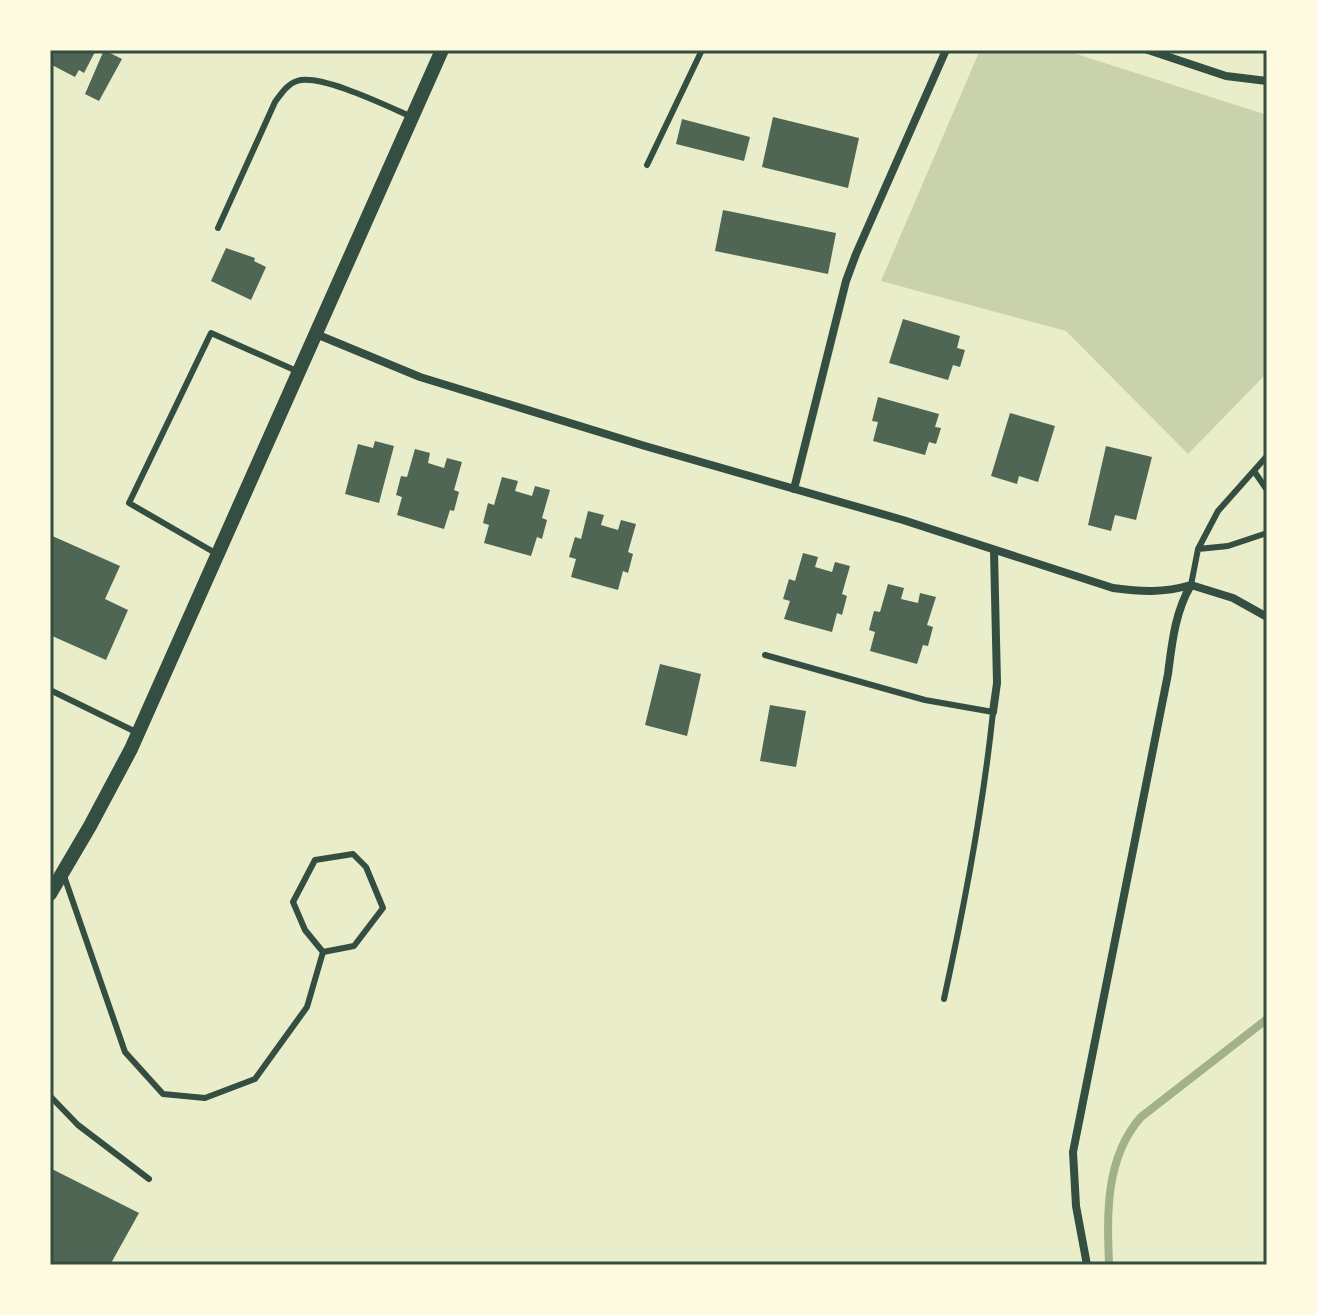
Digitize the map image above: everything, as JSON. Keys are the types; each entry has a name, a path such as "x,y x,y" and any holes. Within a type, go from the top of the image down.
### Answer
{"street":[{"path":"50,894 90,826 138,733 442,50"},
{"path":"794,489 846,281 946,50"},
{"path":"1148,50 1226,76 1267,81"},
{"path":"316,334 420,377 903,520 1113,588 1149,593 1191,585 1233,598 1267,617"},
{"path":"993,712 997,683 994,551"},
{"path":"1087,1265 1076,1206 1073,1152 1168,674 1173,634 1183,599 1191,585"}],"lane":[{"path":"647,165 702,50"},
{"path":"218,228 275,102 295,81 317,80 412,117"},
{"path":"217,554 129,503 211,333 299,372"},
{"path":"1191,585 1198,549 1218,511 1267,456"},
{"path":"1254,471 1267,490"},
{"path":"1198,549 1228,546 1267,533"},
{"path":"765,655 925,700 993,712 968,891 944,999"},
{"path":"50,690 138,733"},
{"path":"353,854 366,867 383,908 354,946 323,952 305,930 293,902 315,860 353,854"},
{"path":"63,873 125,1052 163,1094 205,1098 255,1079 307,1007 323,952"},
{"path":"50,1096 78,1125 149,1179"}],"green space":[{"path":"980,50 1064,50 1267,115 1267,373 1188,454 1066,331 881,281"}],"building":[{"path":"50,50 96,50 84,73 79,70 75,77 50,64"},
{"path":"104,50 122,59 99,101 85,94"},
{"path":"773,117 859,138 848,188 762,167"},
{"path":"682,119 750,137 744,161 676,144"},
{"path":"723,210 836,233 828,274 715,251"},
{"path":"226,248 255,258 254,261 266,267 251,300 211,281"},
{"path":"903,319 960,336 957,348 965,350 960,367 953,365 948,380 889,363"},
{"path":"878,397 939,414 935,427 941,428 936,444 929,442 925,455 873,441 878,422 872,421"},
{"path":"1010,413 1055,426 1038,482 1019,476 1017,484 991,476"},
{"path":"375,441 394,446 379,503 345,494 358,444 373,448"},
{"path":"1106,446 1152,457 1136,520 1115,515 1111,531 1088,525"},
{"path":"415,449 430,453 428,463 444,468 447,458 462,462 454,490 459,492 454,511 450,510 444,529 397,515 402,497 396,495 401,476 407,477"},
{"path":"502,477 518,481 515,491 532,496 535,486 550,490 542,518 547,520 542,539 537,537 531,556 484,543 489,525 483,523 488,503 494,505"},
{"path":"588,511 604,515 601,525 618,530 621,520 636,524 628,552 633,554 628,573 623,571 618,590 571,577 576,559 569,557 575,537 581,539"},
{"path":"50,535 120,566 105,599 128,610 106,660 50,635"},
{"path":"803,553 818,557 815,567 832,572 835,562 850,566 842,594 847,596 842,615 837,613 832,632 784,619 790,601 783,599 789,579 795,581"},
{"path":"888,584 904,588 901,599 918,603 920,593 936,597 927,625 933,627 928,646 923,645 917,664 870,651 875,632 869,630 874,611 880,612"},
{"path":"660,664 701,674 687,736 645,725"},
{"path":"770,705 806,711 796,767 760,761"},
{"path":"50,1168 139,1213 110,1265 50,1265"}],"waterway":[{"path":"1109,1265 1111,1187 1129,1133 1141,1117 1267,1019"}]}
